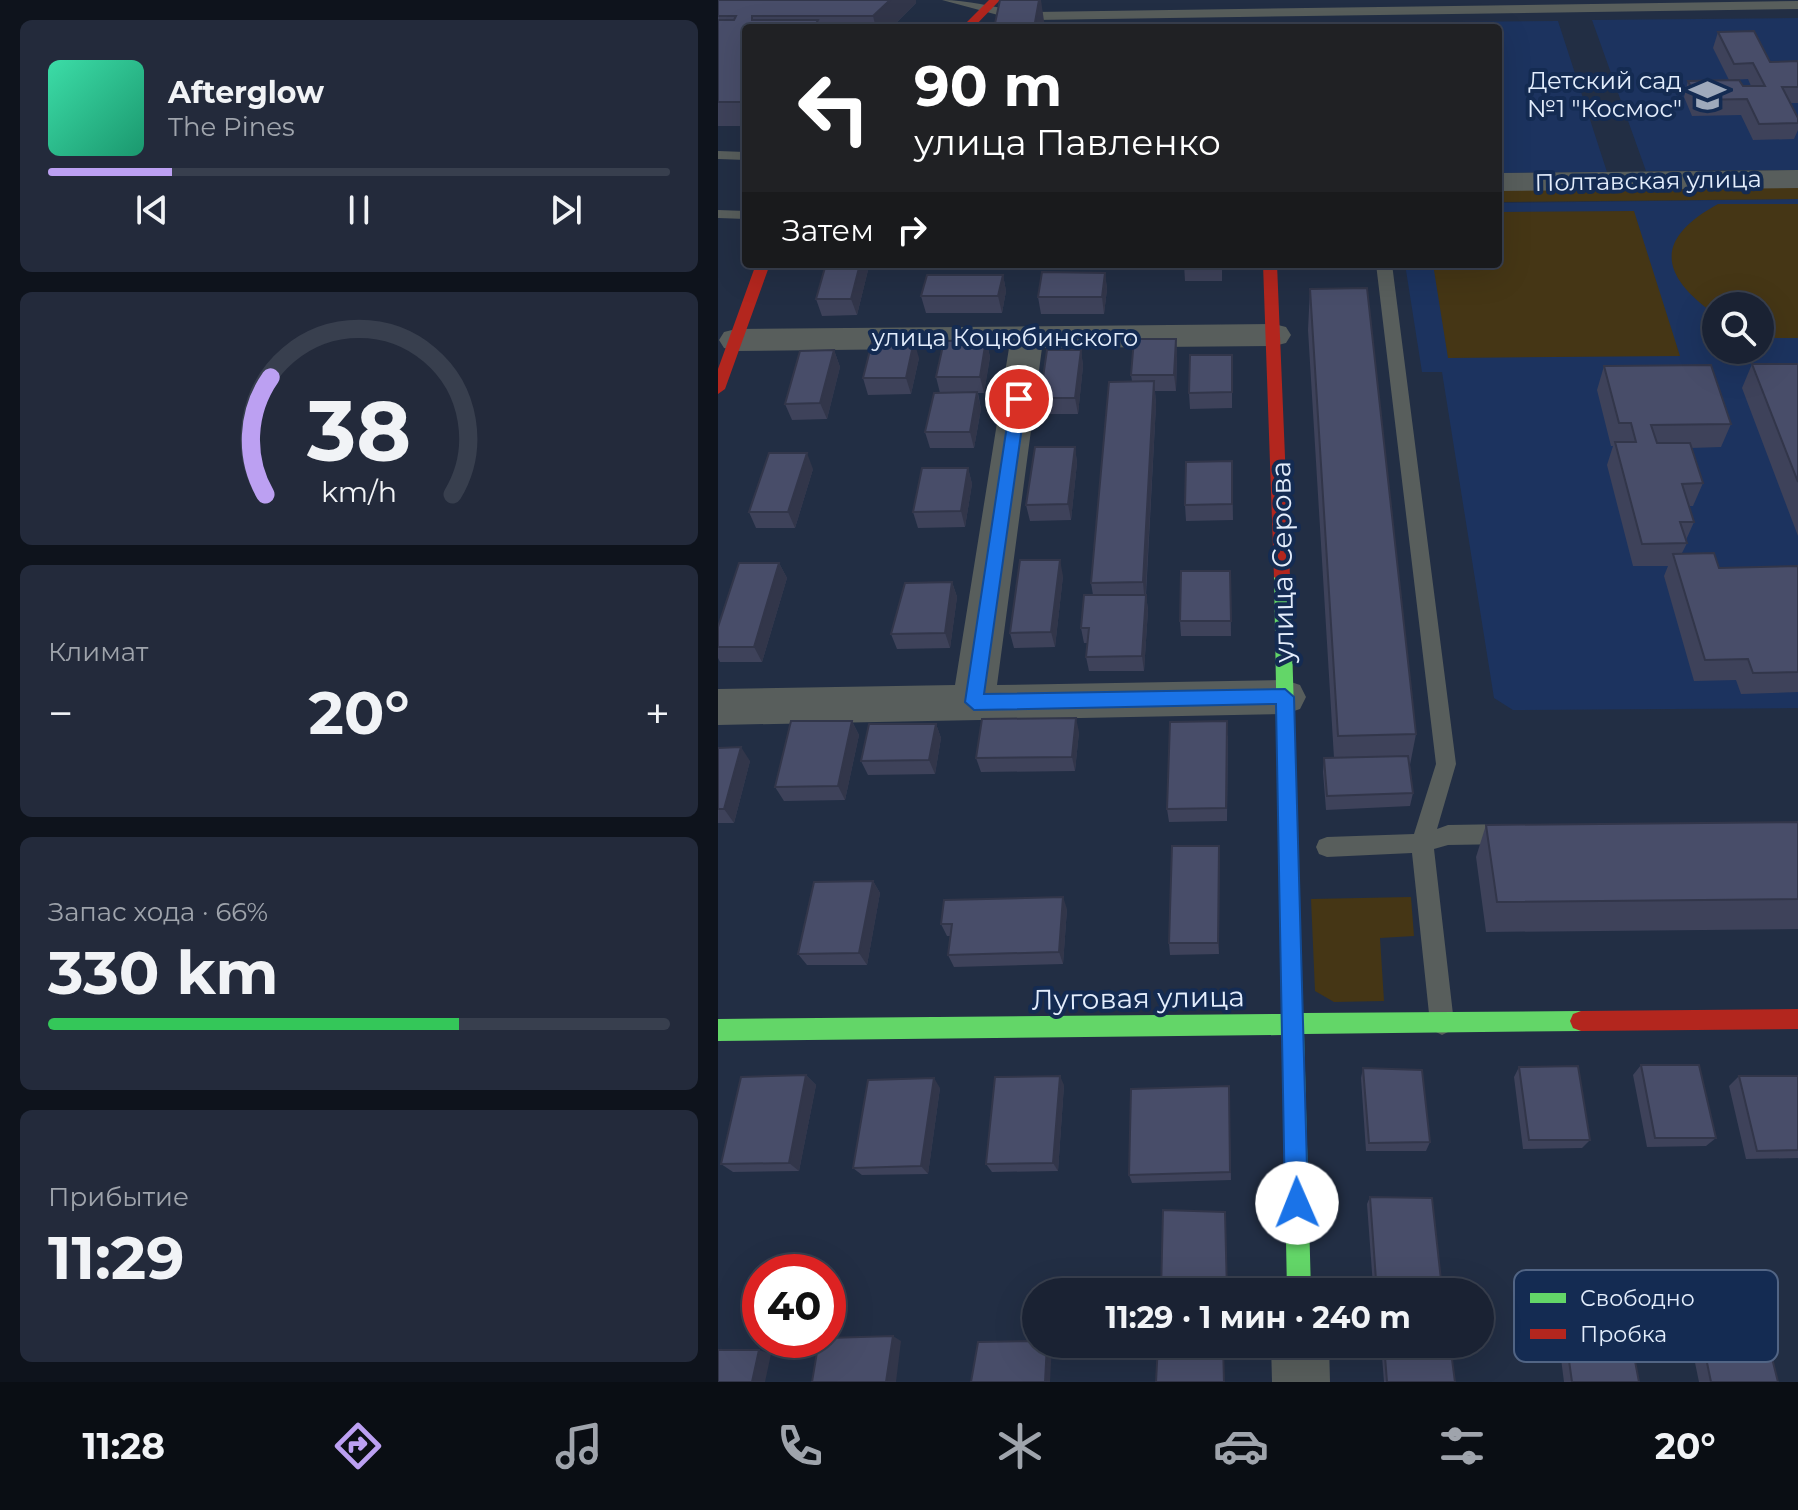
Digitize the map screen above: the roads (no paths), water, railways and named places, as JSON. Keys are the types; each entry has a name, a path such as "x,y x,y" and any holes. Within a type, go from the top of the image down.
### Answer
{"street":[{"path":"971,24 991,4"},
{"name":"Полтавская улица","path":"1502,182 1798,179"},
{"path":"718,389 762,268"},
{"name":"улица Серова","path":"1270,268 1285,697 1299,1278"},
{"name":"улица Коцюбинского","path":"736,340 1274,335"},
{"path":"974,702 1027,338"},
{"path":"718,707 1285,697"},
{"name":"Луговая улица","path":"718,1030 1798,1019"},
{"path":"1300,1358 1301,1382"}],"lane":[{"path":"948,0 991,4 1025,16 1187,6 1798,5"},
{"path":"718,155 742,156"},
{"path":"718,214 742,215"},
{"path":"1384,268 1446,764 1422,843 1442,1023"},
{"path":"1327,847 1422,843 1448,835 1527,834"}],"place":[{"name":"Детский сад №1 \"Космос\"","path":"1708,95"}]}
